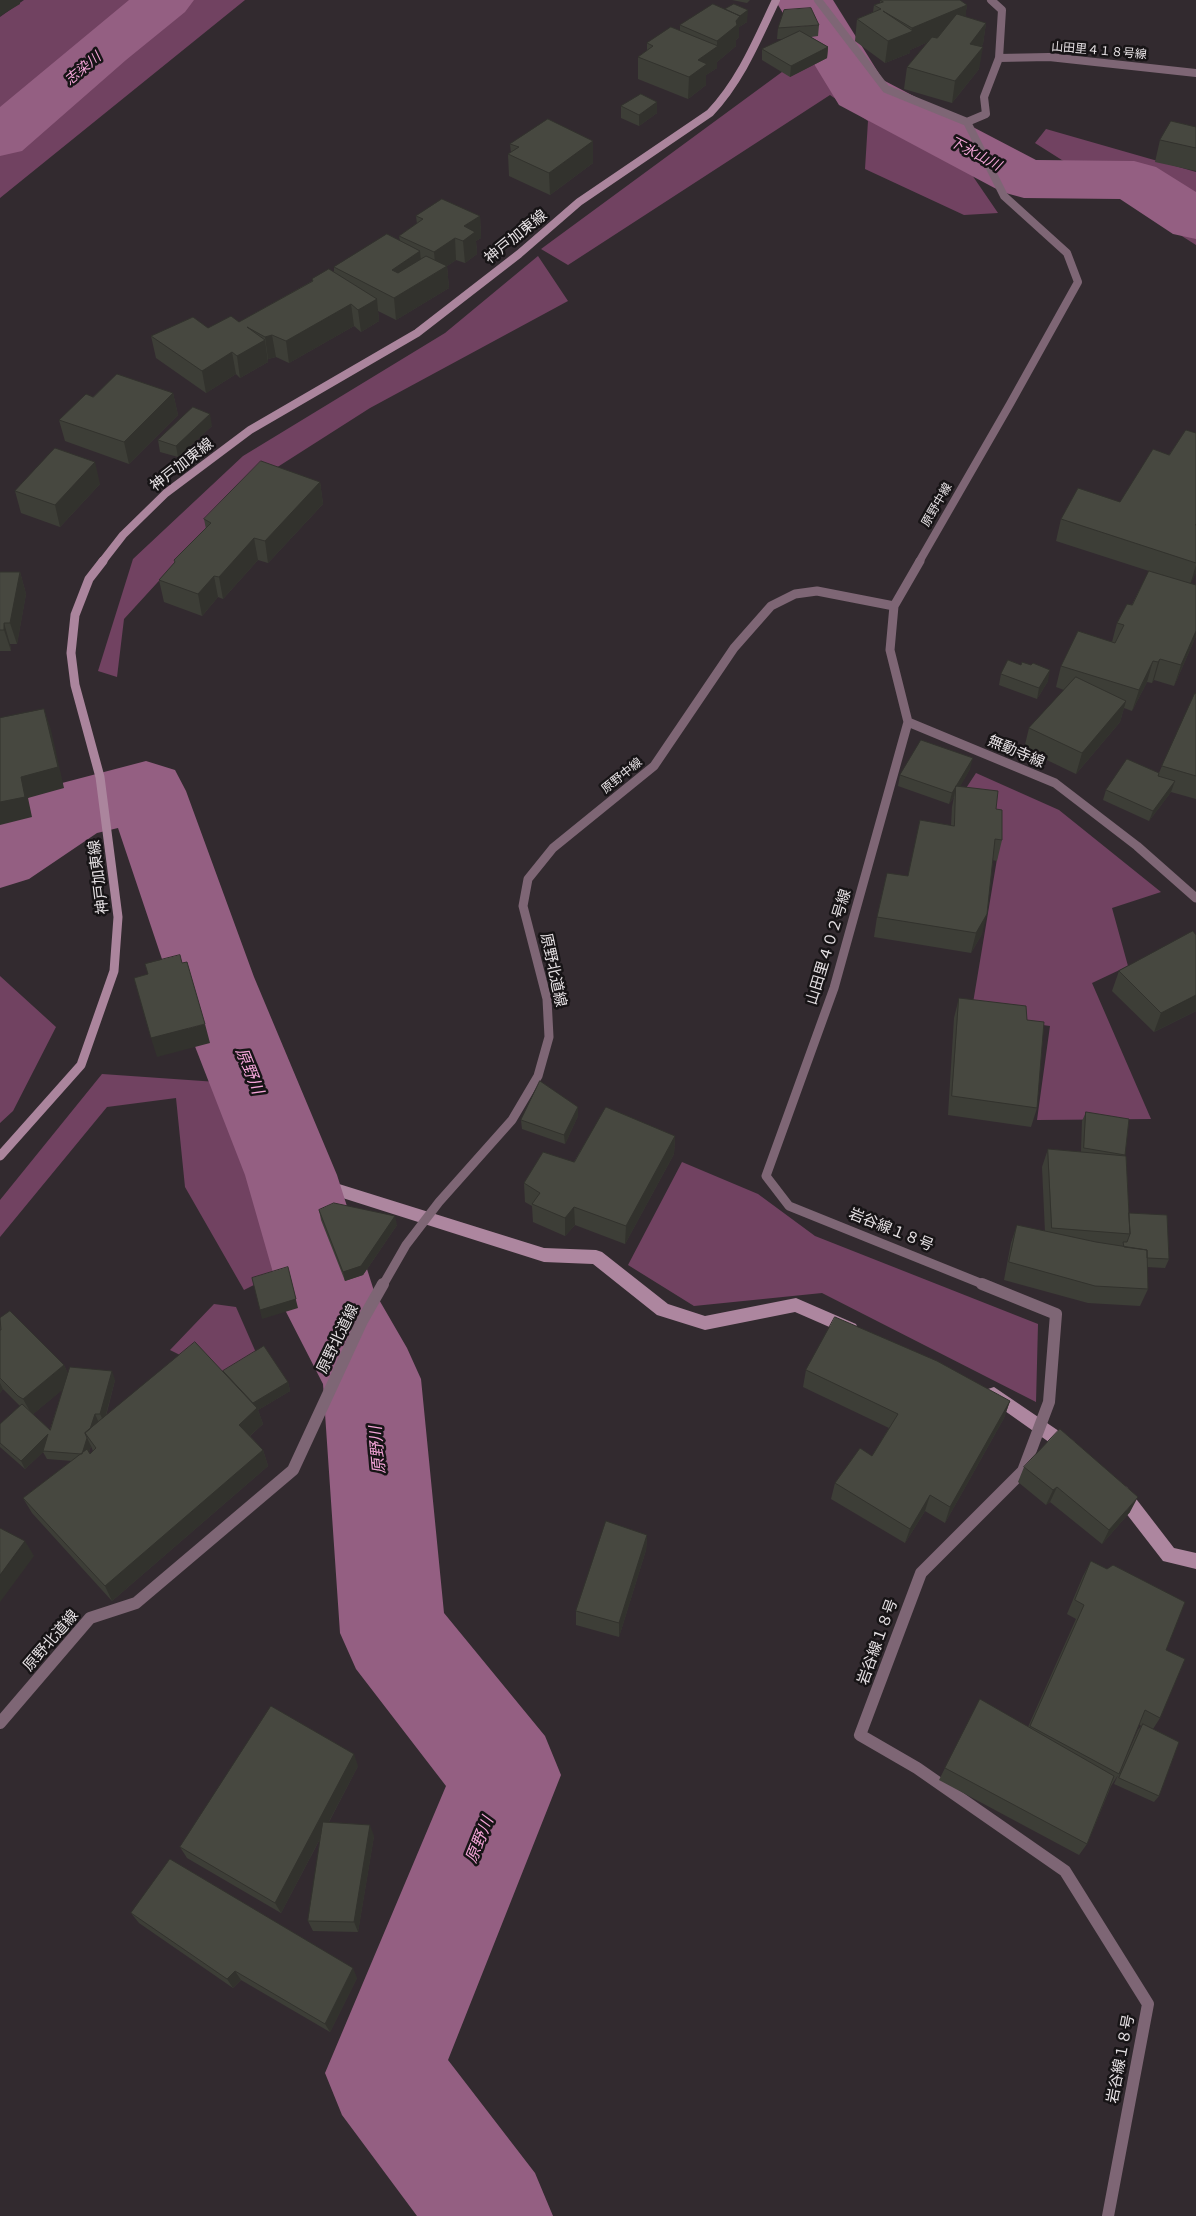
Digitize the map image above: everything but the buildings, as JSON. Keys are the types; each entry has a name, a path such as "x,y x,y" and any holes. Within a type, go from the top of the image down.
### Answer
{"street":[{"name":"神戸加東線","path":"0,1156 81,1065 114,971 118,917 100,777 75,685 71,653 75,615 89,579 122,535 174,487 250,430 417,333 520,254 579,202 710,113 724,99 739,79 776,0"},
{"path":"818,0 886,89 968,123 986,114 984,97 999,58 1002,10 991,0"},
{"name":"山田里４１８号線","path":"999,58 1048,57 1196,73"},
{"name":"原野中線","path":"528,879 553,848 654,766 734,648 771,606 794,594 817,592 894,606 961,487 1040,354 1078,282 1067,253 1004,196 968,123"},
{"path":"894,606 890,650 908,722"},
{"name":"無動寺線","path":"908,722 1055,783 1137,846 1196,898"},
{"name":"山田里４０２号線","path":"766,1176 781,1130 834,988 908,722"},
{"name":"原野北道線","path":"0,1723 90,1618 136,1603 293,1470 362,1322 406,1245 439,1202 512,1120 538,1076 549,1037 547,999 523,906 528,879"},
{"name":"岩谷線１８号","path":"766,1176 789,1206 1056,1314 1049,1402 1023,1471 921,1573 860,1735 916,1768 1065,1871 1148,2004 1108,2216"}],"shaded area":[{"path":"24,0 245,0 0,198 0,17"},
{"path":"816,47 904,108 957,153 998,213 964,215 865,169 868,121 830,95 568,265 541,249"},
{"path":"1046,129 1196,172 1196,245 1035,143"},
{"path":"538,256 568,301 370,408 243,489 124,619 117,677 98,671 133,559 243,456 445,333"},
{"path":"976,773 1059,810 1161,892 1112,908 1128,966 1092,983 1151,1119 1037,1120 1050,1026 971,1015 1002,829 957,802"},
{"path":"0,976 56,1027 13,1111 0,1123"},
{"path":"102,1074 217,1082 260,1169 289,1267 244,1290 185,1187 176,1098 107,1107 0,1237 0,1200"},
{"path":"682,1162 758,1194 815,1236 1038,1324 1036,1402 822,1293 694,1306 628,1265"},
{"path":"214,1304 236,1307 257,1355 224,1377 170,1350"}],"waterway":[{"name":"志染川","path":"0,138 105,48 165,0"},
{"name":"下氷山川","path":"804,0 860,92 1024,179 1134,180 1196,220"},
{"name":"原野川","path":"0,857 72,809 146,791 211,977 291,1175 330,1304 372,1379 393,1633 506,1775 384,2073 492,2216"},
{"path":"291,1175 544,1255 596,1257 663,1310 705,1323 796,1305 850,1329"},
{"path":"994,1394 1069,1447"},
{"path":"1121,1493 1169,1555 1196,1561"}]}
